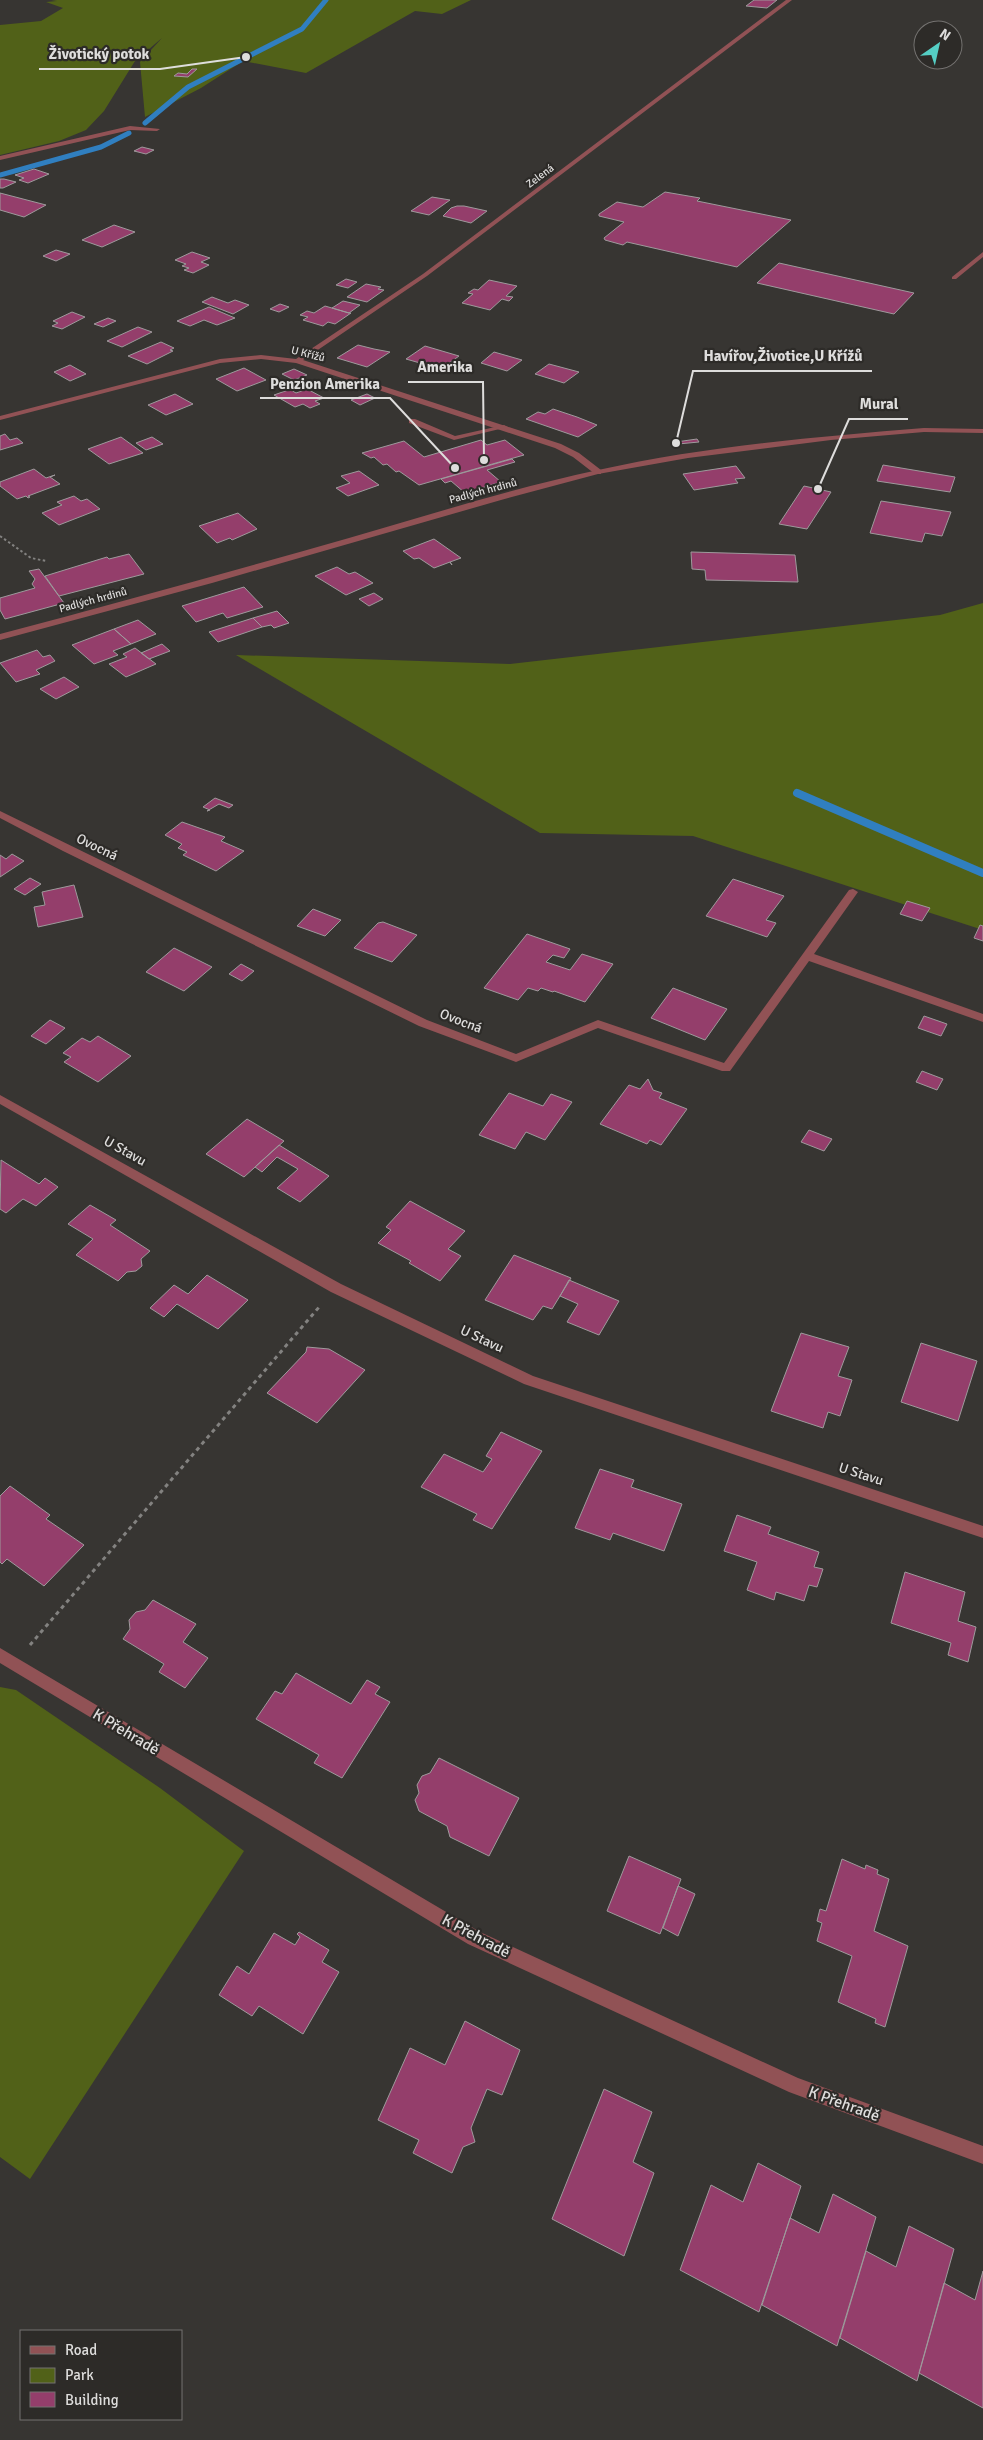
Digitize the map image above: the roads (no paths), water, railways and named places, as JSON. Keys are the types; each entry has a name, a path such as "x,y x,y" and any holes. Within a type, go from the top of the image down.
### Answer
{"street":[{"name":"Zelená","path":"297,361 426,275 789,0"},
{"path":"0,158 130,128 157,129"},
{"path":"954,278 983,254"},
{"name":"U Křížů","path":"0,418 220,361 261,357 297,361 504,427 558,446 576,455 598,472"},
{"path":"412,421 454,438 504,427"},
{"name":"Padlých hrdinů","path":"0,637 209,581 498,498 598,472 688,456 831,438 924,430 983,431"},
{"name":"Ovocná","path":"0,814 67,849 414,1019 516,1058 598,1024 726,1068 853,892"},
{"path":"807,956 983,1018"},
{"name":"U Stavu","path":"0,1099 336,1288 529,1380 983,1532"},
{"name":"K Přehradě","path":"7,1660 474,1938 795,2086 983,2155"}],"waterway":[{"path":"145,123 188,87 302,29 326,0"},
{"path":"0,175 101,147 129,133"},
{"path":"797,793 983,873"}],"place":[{"name":"Životický potok","path":"246,57"},
{"name":"Havířov,Životice,U Křížů","path":"676,443"},
{"name":"Amerika","path":"484,460"},
{"name":"Penzion Amerika","path":"455,468"},
{"name":"Mural","path":"818,489"}]}
